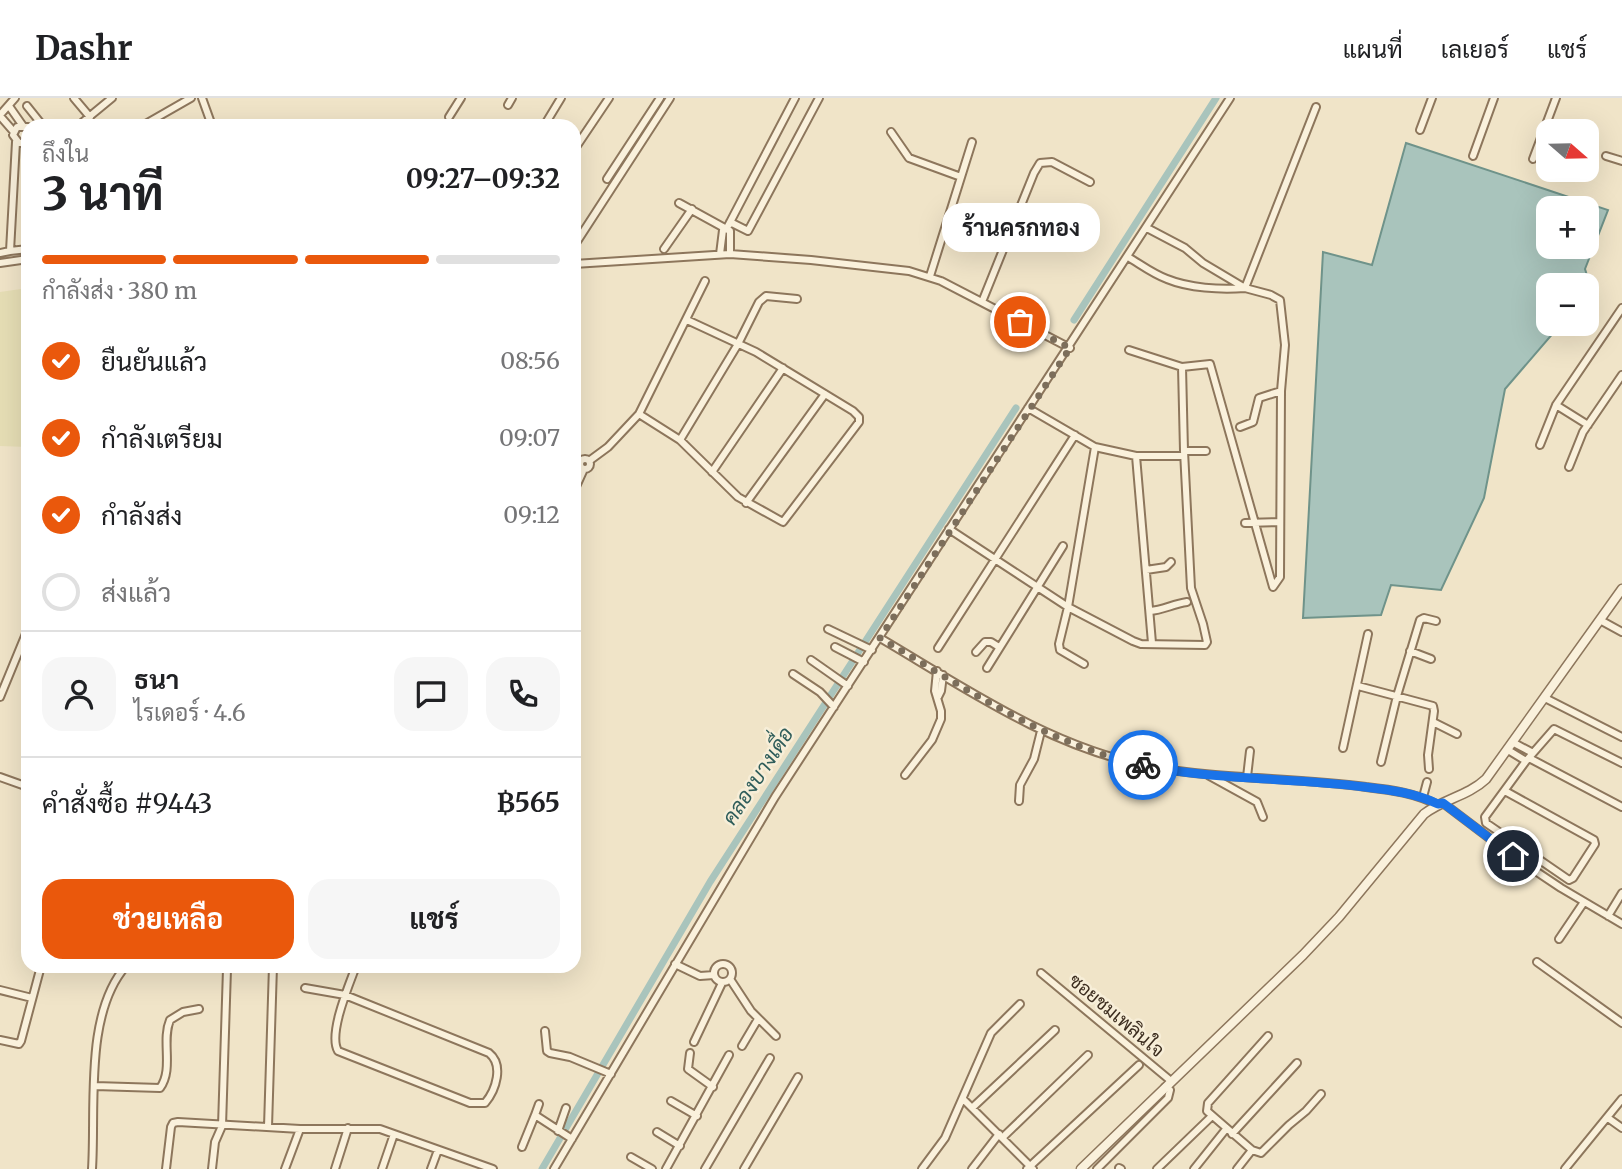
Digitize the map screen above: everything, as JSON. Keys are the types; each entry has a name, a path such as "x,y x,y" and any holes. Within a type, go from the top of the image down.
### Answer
{"street":[{"path":"10,251 16,142 14,132 0,116 15,98"},
{"path":"74,98 90,117"},
{"path":"88,119 112,98"},
{"path":"154,119 191,98"},
{"path":"202,98 210,119"},
{"path":"449,117 461,98"},
{"path":"548,119 561,98"},
{"path":"581,140 609,98"},
{"path":"607,179 660,98"},
{"path":"581,235 670,98"},
{"path":"720,254 721,235 729,225 795,98"},
{"path":"679,203 748,232 819,98"},
{"path":"554,1169 565,1135 675,964 843,683 866,648 880,638 1230,98"},
{"path":"1420,130 1432,98"},
{"path":"1473,156 1494,98"},
{"path":"1533,159 1556,98"},
{"path":"9,106 21,120"},
{"path":"27,106 37,119"},
{"path":"1245,288 1316,107"},
{"path":"14,132 21,127"},
{"path":"891,132 909,158 961,177"},
{"path":"16,142 21,144"},
{"path":"930,276 972,142"},
{"path":"1606,156 1622,161"},
{"path":"982,302 1040,163 1052,162 1090,182"},
{"path":"664,249 692,209"},
{"path":"729,225 732,236 730,254"},
{"path":"1129,349 1182,367 1210,364 1273,587 1280,577 1281,391 1285,345 1280,300 1272,295 1245,288 1203,263 1185,248 1147,228"},
{"path":"0,253 21,250"},
{"path":"581,264 730,254 909,271 930,276 1070,348"},
{"path":"1128,257 1161,277 1179,283 1230,289 1245,288"},
{"path":"0,263 21,260"},
{"path":"581,476 584,469 588,468 589,461 608,447 639,414 705,281"},
{"path":"680,440 762,299 766,296 797,299"},
{"path":"1540,445 1556,405 1622,308"},
{"path":"639,414 680,440 746,503 779,521 786,520 857,426 857,414 825,394 783,368 687,320"},
{"path":"950,529 1068,607 1133,641 1202,645 1207,642 1191,588 1182,367"},
{"path":"712,472 783,368"},
{"path":"1569,467 1588,425 1622,375"},
{"path":"1240,427 1252,422 1259,398 1281,391"},
{"path":"746,503 825,394"},
{"path":"1556,405 1588,425"},
{"path":"1028,408 1095,447 1136,456 1206,451"},
{"path":"938,648 1075,435"},
{"path":"1084,664 1060,650 1059,643 1068,607 1095,447"},
{"path":"1136,456 1152,643"},
{"path":"581,459 589,461"},
{"path":"581,466 584,469"},
{"path":"1245,523 1280,522"},
{"path":"987,668 1063,546"},
{"path":"1146,570 1166,567 1171,562"},
{"path":"1081,1169 1303,955 1339,917 1424,814 1479,785 1511,746 1622,589"},
{"path":"1150,611 1187,602"},
{"path":"1381,762 1396,696 1421,619 1436,621"},
{"path":"1600,620 1622,632"},
{"path":"828,629 866,648"},
{"path":"1343,748 1368,634"},
{"path":"880,638 1041,731 1124,761 1207,774 1248,774 1424,794 1513,856 1622,924"},
{"path":"976,652 985,642 999,647"},
{"path":"0,697 21,646"},
{"path":"835,647 859,660"},
{"path":"1410,651 1431,659"},
{"path":"811,660 843,683"},
{"path":"905,775 932,740 941,719 938,697 941,691 940,673"},
{"path":"793,674 820,692 830,704"},
{"path":"1358,686 1431,704 1434,708 1428,755 1429,769"},
{"path":"1545,698 1622,737"},
{"path":"1433,722 1457,734"},
{"path":"1505,791 1594,840 1595,844 1573,878 1566,880 1486,823 1485,817 1550,731 1557,729 1622,763"},
{"path":"1019,801 1020,785 1034,759 1041,731"},
{"path":"1511,746 1622,807"},
{"path":"1248,774 1250,751"},
{"path":"1207,774 1257,802 1263,817"},
{"path":"0,777 21,784"},
{"path":"1424,794 1427,782"},
{"path":"1608,916 1622,894"},
{"path":"1559,939 1584,902"},
{"path":"1537,962 1622,1023"},
{"path":"675,964 700,976 714,975"},
{"path":"714,975 717,966 726,964 732,971 730,979 758,1019 776,1036"},
{"path":"0,1040 19,1044 39,973"},
{"path":"92,1169 97,1038 102,1009 121,973"},
{"path":"212,1169 215,1142 222,1126 227,973"},
{"path":"268,1127 273,973"},
{"path":"304,988 345,995 489,1053 498,1066 491,1096 485,1104 470,1103 338,1051 334,1040 345,995 353,973"},
{"name":"ซอยชมเพลินใจ","path":"1041,973 1168,1084"},
{"path":"714,975 722,983"},
{"path":"694,1042 722,983 730,979"},
{"path":"0,990 32,998"},
{"path":"922,1169 945,1138 991,1033 1020,1004"},
{"path":"95,1086 160,1088 166,1074 166,1042 170,1020 183,1012 199,1009"},
{"path":"742,1046 758,1019"},
{"path":"972,1108 1055,1030"},
{"path":"545,1031 547,1051 570,1057 605,1072"},
{"path":"1268,1036 1208,1103 1207,1111 1256,1153 1265,1151 1321,1094"},
{"path":"690,1053 688,1069 713,1087"},
{"path":"666,1169 729,1055"},
{"path":"972,1169 1000,1136 1088,1055"},
{"path":"705,1169 770,1058"},
{"path":"1232,1134 1297,1063"},
{"path":"963,1099 1030,1168 1139,1065"},
{"path":"744,1169 798,1077"},
{"path":"1097,1169 1168,1098 1168,1084"},
{"path":"1565,1169 1622,1099"},
{"path":"671,1101 697,1116"},
{"path":"522,1147 539,1104"},
{"path":"565,1135 566,1108"},
{"path":"535,1115 565,1135"},
{"path":"1157,1169 1212,1116"},
{"path":"1608,1118 1622,1128"},
{"path":"166,1169 173,1122 300,1129 369,1128 394,1134 479,1167 493,1169"},
{"path":"335,1169 348,1128"},
{"path":"285,1169 300,1129"},
{"path":"1194,1169 1226,1129"},
{"path":"656,1132 680,1146"},
{"path":"382,1169 394,1134"},
{"path":"431,1169 438,1150"},
{"path":"1101,1150 1118,1166"},
{"path":"1237,1169 1252,1150"},
{"path":"631,1157 652,1169"}],"shaded area":[{"path":"21,289 21,447 0,446 0,292"}],"water":[{"path":"1406,143 1566,196 1536,196 1536,259 1589,259 1586,273 1536,273 1536,336 1551,336 1505,389 1484,498 1441,590 1391,585 1381,615 1303,618 1323,252 1372,265"},
{"path":"1599,207 1608,210 1599,233"}],"waterway":[{"name":"คลองบางเดื่อ","path":"1074,320 1216,98"},
{"name":"คลองบางเดื่อ","path":"542,1169 710,882 1016,408"}],"way so far":[{"path":"1020,322 1070,348 1028,408 880,638 1041,731 1088,750 1143,765"}],"place":[{"name":"ร้านครกทอง","path":"1020,322"}],"route":[{"path":"1143,765 1207,774 1345,784 1423,797 1438,804 1443,803 1513,856"}]}
